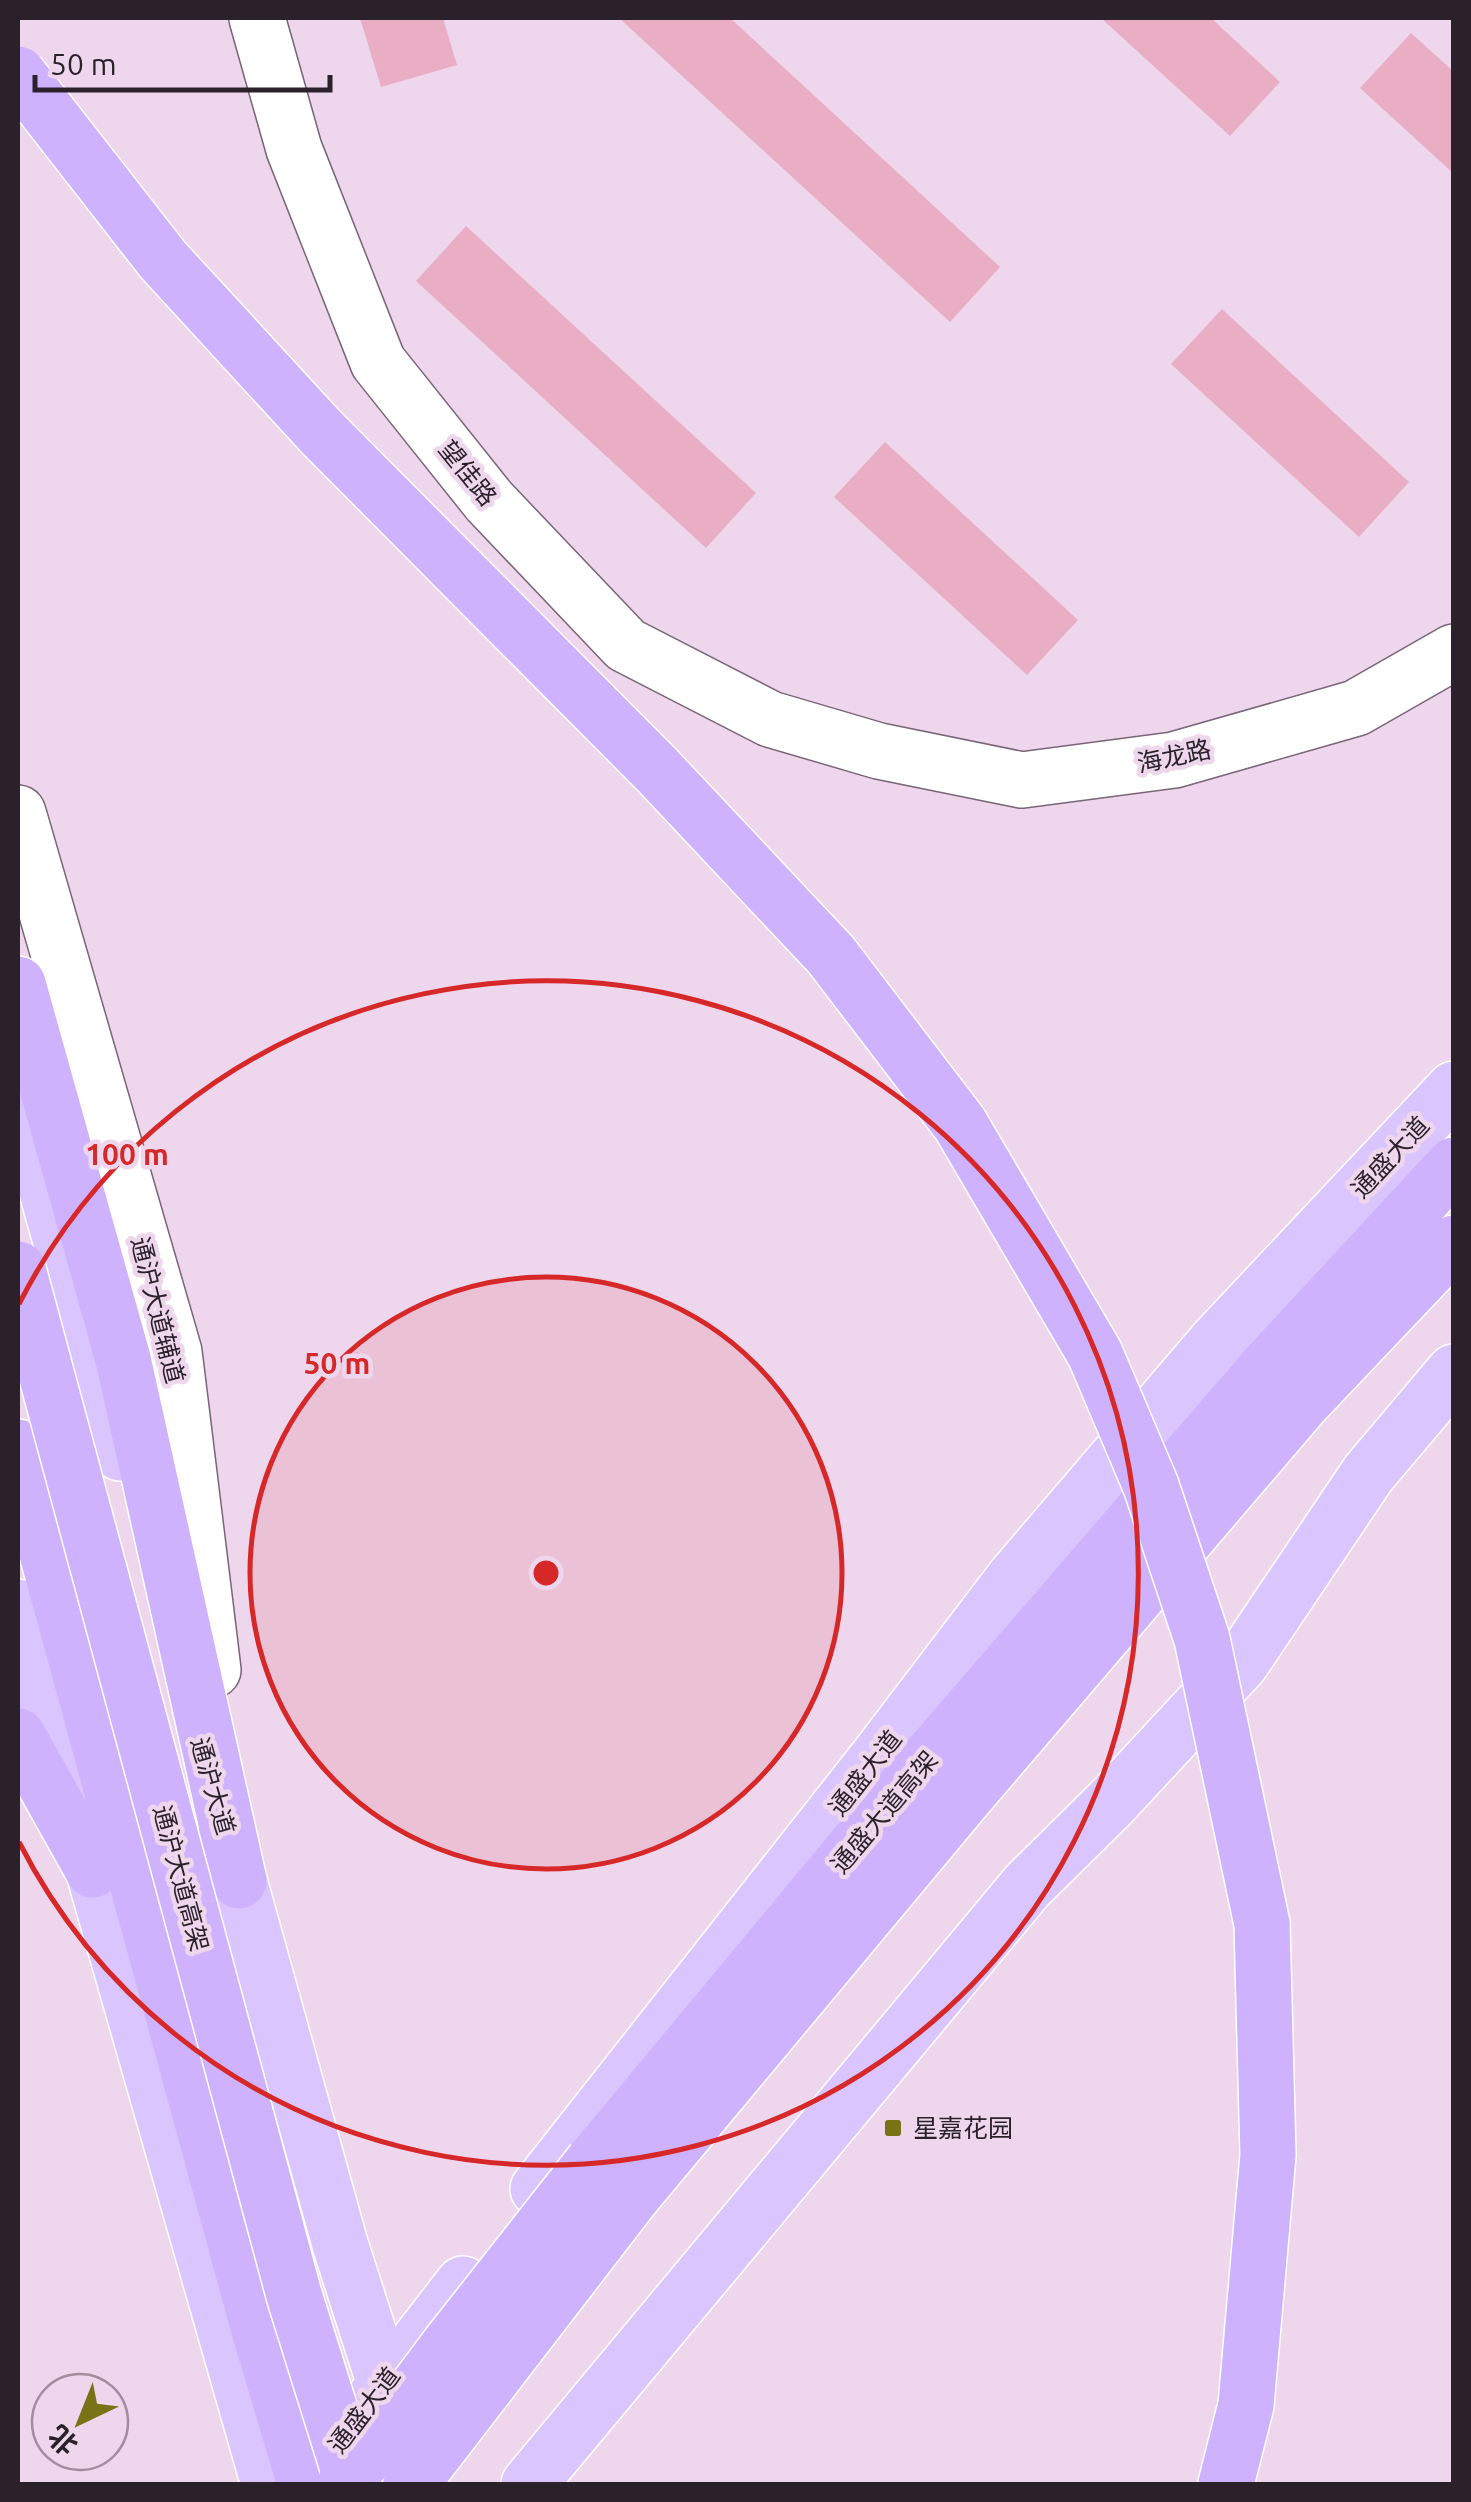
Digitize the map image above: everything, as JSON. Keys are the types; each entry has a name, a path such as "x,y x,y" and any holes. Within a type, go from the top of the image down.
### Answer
{"highway":[{"path":"18,74 163,260 321,432 658,770 832,955 960,1124 1095,1354 1151,1486 1202,1639 1262,1924 1268,2155 1246,2405 1226,2484"},
{"path":"18,984 123,1359 239,1881"},
{"name":"通盛大道高架","path":"349,2484 449,2345 593,2162 924,1764 1266,1368 1454,1164"},
{"path":"412,2484 632,2198 966,1796 1303,1402 1454,1242"},
{"name":"通沪大道高架","path":"18,1269 294,2295 349,2484"},
{"name":"通沪大道高架","path":"18,1447 259,2330 306,2484"},
{"path":"18,1736 93,1870"}],"main road":[{"name":"通沪大道","path":"18,1087 340,2244 385,2382 412,2484"},
{"name":"通盛大道","path":"306,2484 1015,1577 1216,1342 1454,1089"},
{"path":"529,2484 1027,1886 1111,1803 1241,1663 1368,1474 1454,1372"},
{"path":"18,1607 269,2484"}],"street":[{"name":"望佳路","path":"257,18 294,148 378,362 489,502 626,645 770,719 878,751"},
{"name":"海龙路","path":"878,751 1022,780 1174,760 1356,708 1454,652"},
{"name":"通沪大道辅道","path":"18,813 174,1352 239,1881"},
{"path":"18,1771 93,1870"}],"building":[{"path":"360,18 443,18 457,65 381,87"},
{"path":"619,18 730,18 1000,267 950,322"},
{"path":"1101,18 1211,18 1280,82 1230,136"},
{"path":"1411,33 1454,72 1454,174 1360,88"},
{"path":"466,226 756,493 706,548 416,281"},
{"path":"1222,309 1409,482 1359,537 1171,364"},
{"path":"885,442 1078,620 1027,675 834,497"}],"place":[{"name":"星嘉花园","path":"893,2128"}]}
